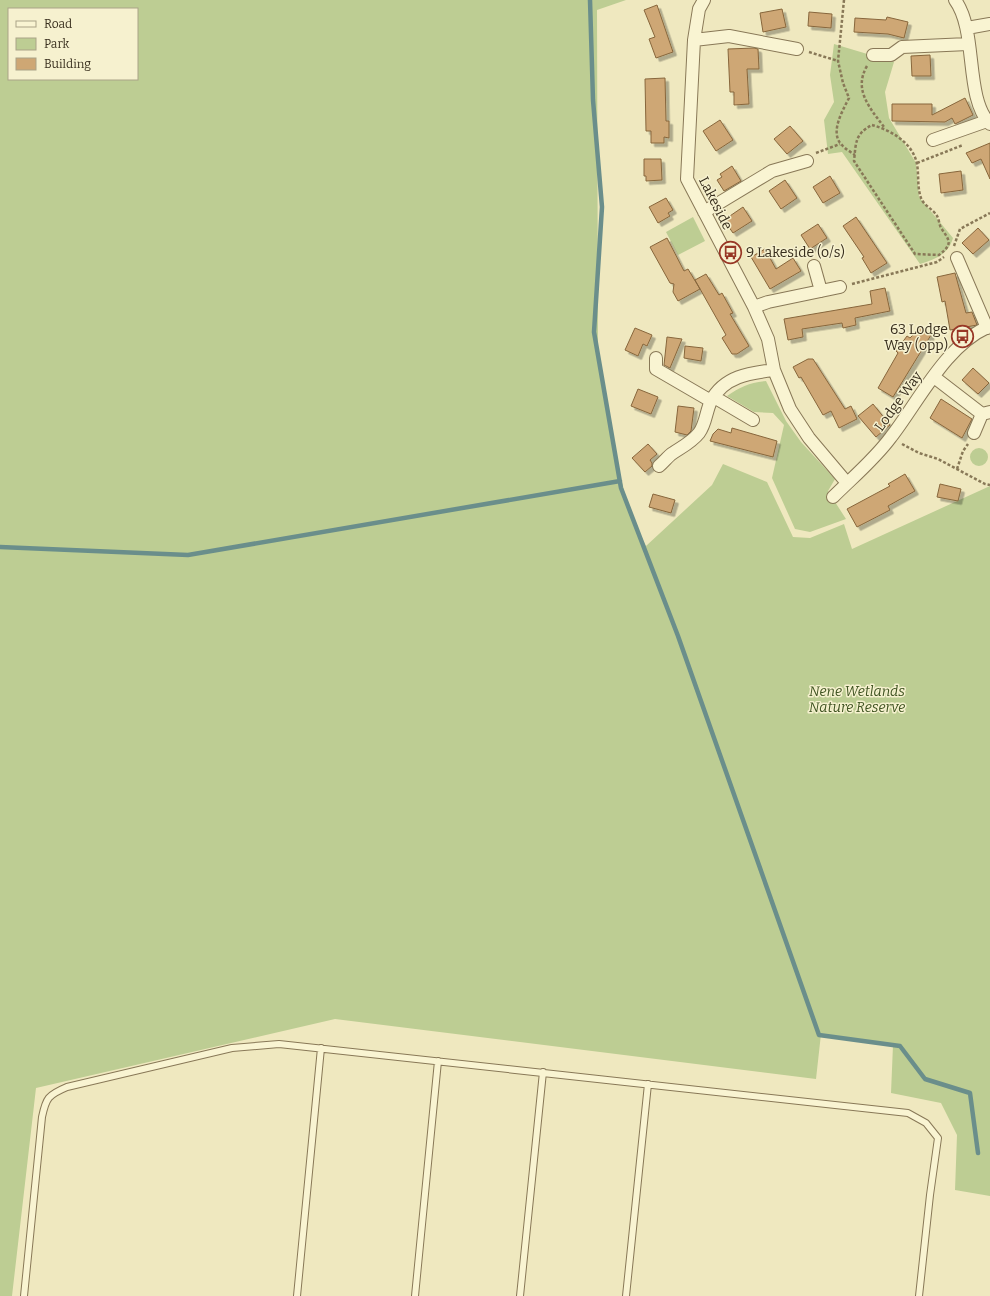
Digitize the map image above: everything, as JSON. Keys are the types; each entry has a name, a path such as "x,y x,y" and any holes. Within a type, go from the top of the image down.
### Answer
{"street":[{"name":"Lakeside","path":"704,0 699,9 694,40 687,178 754,307 768,339 774,370 790,409 809,438 848,483"},
{"path":"933,140 988,122 979,104 968,44 967,28 955,0"},
{"path":"967,28 990,24"},
{"path":"694,40 729,36 797,49"},
{"path":"873,55 892,55 902,46 968,44"},
{"path":"704,212 772,171 807,161"},
{"path":"952,254 988,327"},
{"path":"814,266 821,291"},
{"path":"754,307 768,302 840,287"},
{"name":"Lodge Way","path":"833,496 870,463 957,348 988,327"},
{"path":"656,358 656,369 753,420"},
{"path":"659,466 671,454 687,445 700,432 713,399 728,382 737,377 774,370"},
{"path":"934,377 986,413 974,433"}],"lane":[{"path":"24,1296 42,1117 45,1103 50,1095 67,1087 232,1048 279,1044 908,1113 926,1123 938,1138 919,1296"},
{"path":"297,1296 321,1048"},
{"path":"415,1296 438,1061"},
{"path":"520,1296 543,1072"},
{"path":"626,1296 648,1084"}],"path":[{"path":"844,0 838,61 843,83 849,98 839,120 837,132 840,144 855,155"},
{"path":"797,49 838,61"},
{"path":"873,55 865,70 861,85 864,100 884,128"},
{"path":"872,125 884,128 901,138 917,163 921,199 937,215 941,227 949,241 947,249 939,255 915,254 854,161 855,155 855,144 861,131 872,125"},
{"path":"917,163 968,143"},
{"path":"807,161 818,151 840,144"},
{"path":"840,287 937,262 952,254 960,229 990,213"},
{"path":"957,469 963,450 971,442 974,433"},
{"path":"891,437 920,453 938,459 985,484 990,485"}],"green space":[{"name":"Nene Wetlands Nature Reserve","path":"0,0 626,0 597,10 598,351 611,441 631,517 646,546 712,485 723,464 767,482 793,537 810,538 844,524 852,549 990,486 990,1196 955,1190 957,1135 941,1103 891,1093 893,1045 821,1034 816,1079 335,1019 36,1088 12,1296 0,1296"},
{"path":"834,44 894,62 885,92 889,118 916,163 919,197 953,238 948,249 936,258 920,264 842,152 828,154 824,120 834,102 830,75"},
{"path":"693,217 705,241 678,255 666,232"},
{"path":"766,381 786,421 801,442 835,479 828,491 846,519 810,532 795,529 772,478 784,425 773,413 754,412 727,396 736,390 755,382"},
{"path":"975,448 983,448 988,453 986,464 983,466 975,466 970,461 970,453"}],"building":[{"path":"657,5 673,52 656,58 649,39 655,37 644,10"},
{"path":"782,9 786,27 763,32 760,13"},
{"path":"809,12 832,14 831,28 808,26"},
{"path":"887,17 908,22 904,38 888,34 854,32 855,18 886,20"},
{"path":"728,49 758,49 759,69 747,69 749,104 734,105 734,92 730,92"},
{"path":"930,55 931,76 912,76 911,56"},
{"path":"665,78 666,121 669,121 669,138 664,137 664,143 651,143 651,131 646,131 645,79"},
{"path":"965,98 973,115 955,124 952,118 945,122 892,121 892,104 932,104 932,115"},
{"path":"720,120 733,140 716,151 703,131"},
{"path":"790,126 803,141 787,154 774,139"},
{"path":"990,143 990,179 981,159 972,163 966,153"},
{"path":"644,159 661,159 662,180 646,181 646,176 644,176"},
{"path":"732,166 741,181 724,191 717,180 722,177 720,174"},
{"path":"961,171 963,190 941,193 939,174"},
{"path":"830,176 840,193 823,203 813,187"},
{"path":"785,180 797,198 781,209 769,191"},
{"path":"666,198 673,210 668,213 670,216 658,223 649,207"},
{"path":"743,207 752,221 733,233 724,220"},
{"path":"856,217 887,263 871,273 862,258 864,257 843,226"},
{"path":"818,224 827,238 810,249 801,235"},
{"path":"978,228 989,240 973,254 962,243"},
{"path":"667,238 684,271 688,269 700,289 678,301 673,292 674,284 670,283 650,247"},
{"path":"765,249 776,269 793,258 801,271 770,289 751,257"},
{"path":"955,273 966,313 972,312 977,325 950,330 945,301 942,302 937,277"},
{"path":"706,274 719,295 722,293 733,313 730,314 749,346 737,354 732,354 722,338 726,335 695,280"},
{"path":"885,288 890,311 855,318 856,325 843,328 842,323 802,329 803,337 788,340 784,319 872,304 870,291"},
{"path":"922,326 931,335 893,397 878,388 898,353 896,351 907,336 910,338"},
{"path":"635,328 652,335 647,346 643,344 638,356 625,350"},
{"path":"667,337 682,339 670,368 664,365"},
{"path":"685,346 703,348 701,361 684,358"},
{"path":"808,359 813,359 845,409 851,406 857,419 839,428 831,411 823,415 801,377 799,378 793,367"},
{"path":"973,368 989,383 978,394 962,380"},
{"path":"638,389 658,397 651,414 631,406"},
{"path":"941,399 972,419 962,438 930,418"},
{"path":"873,404 890,425 876,437 858,416"},
{"path":"678,406 694,408 691,431 687,435 675,432"},
{"path":"732,428 777,441 773,457 710,441 713,434 718,429 731,433"},
{"path":"648,444 657,454 650,460 652,466 645,472 632,458"},
{"path":"905,474 915,491 888,506 890,510 857,527 847,509 890,486 888,484"},
{"path":"940,484 961,489 958,501 937,497"},
{"path":"653,494 675,500 671,513 649,507"}],"waterway":[{"path":"590,0 593,100 602,207 594,332 621,488 678,636 819,1035 900,1046 925,1079 970,1093 978,1153"},
{"path":"0,547 188,555 620,481"}],"place":[{"name":"9 Lakeside (o/s)","path":"731,252"},
{"name":"63 Lodge Way (opp)","path":"963,337"}]}
